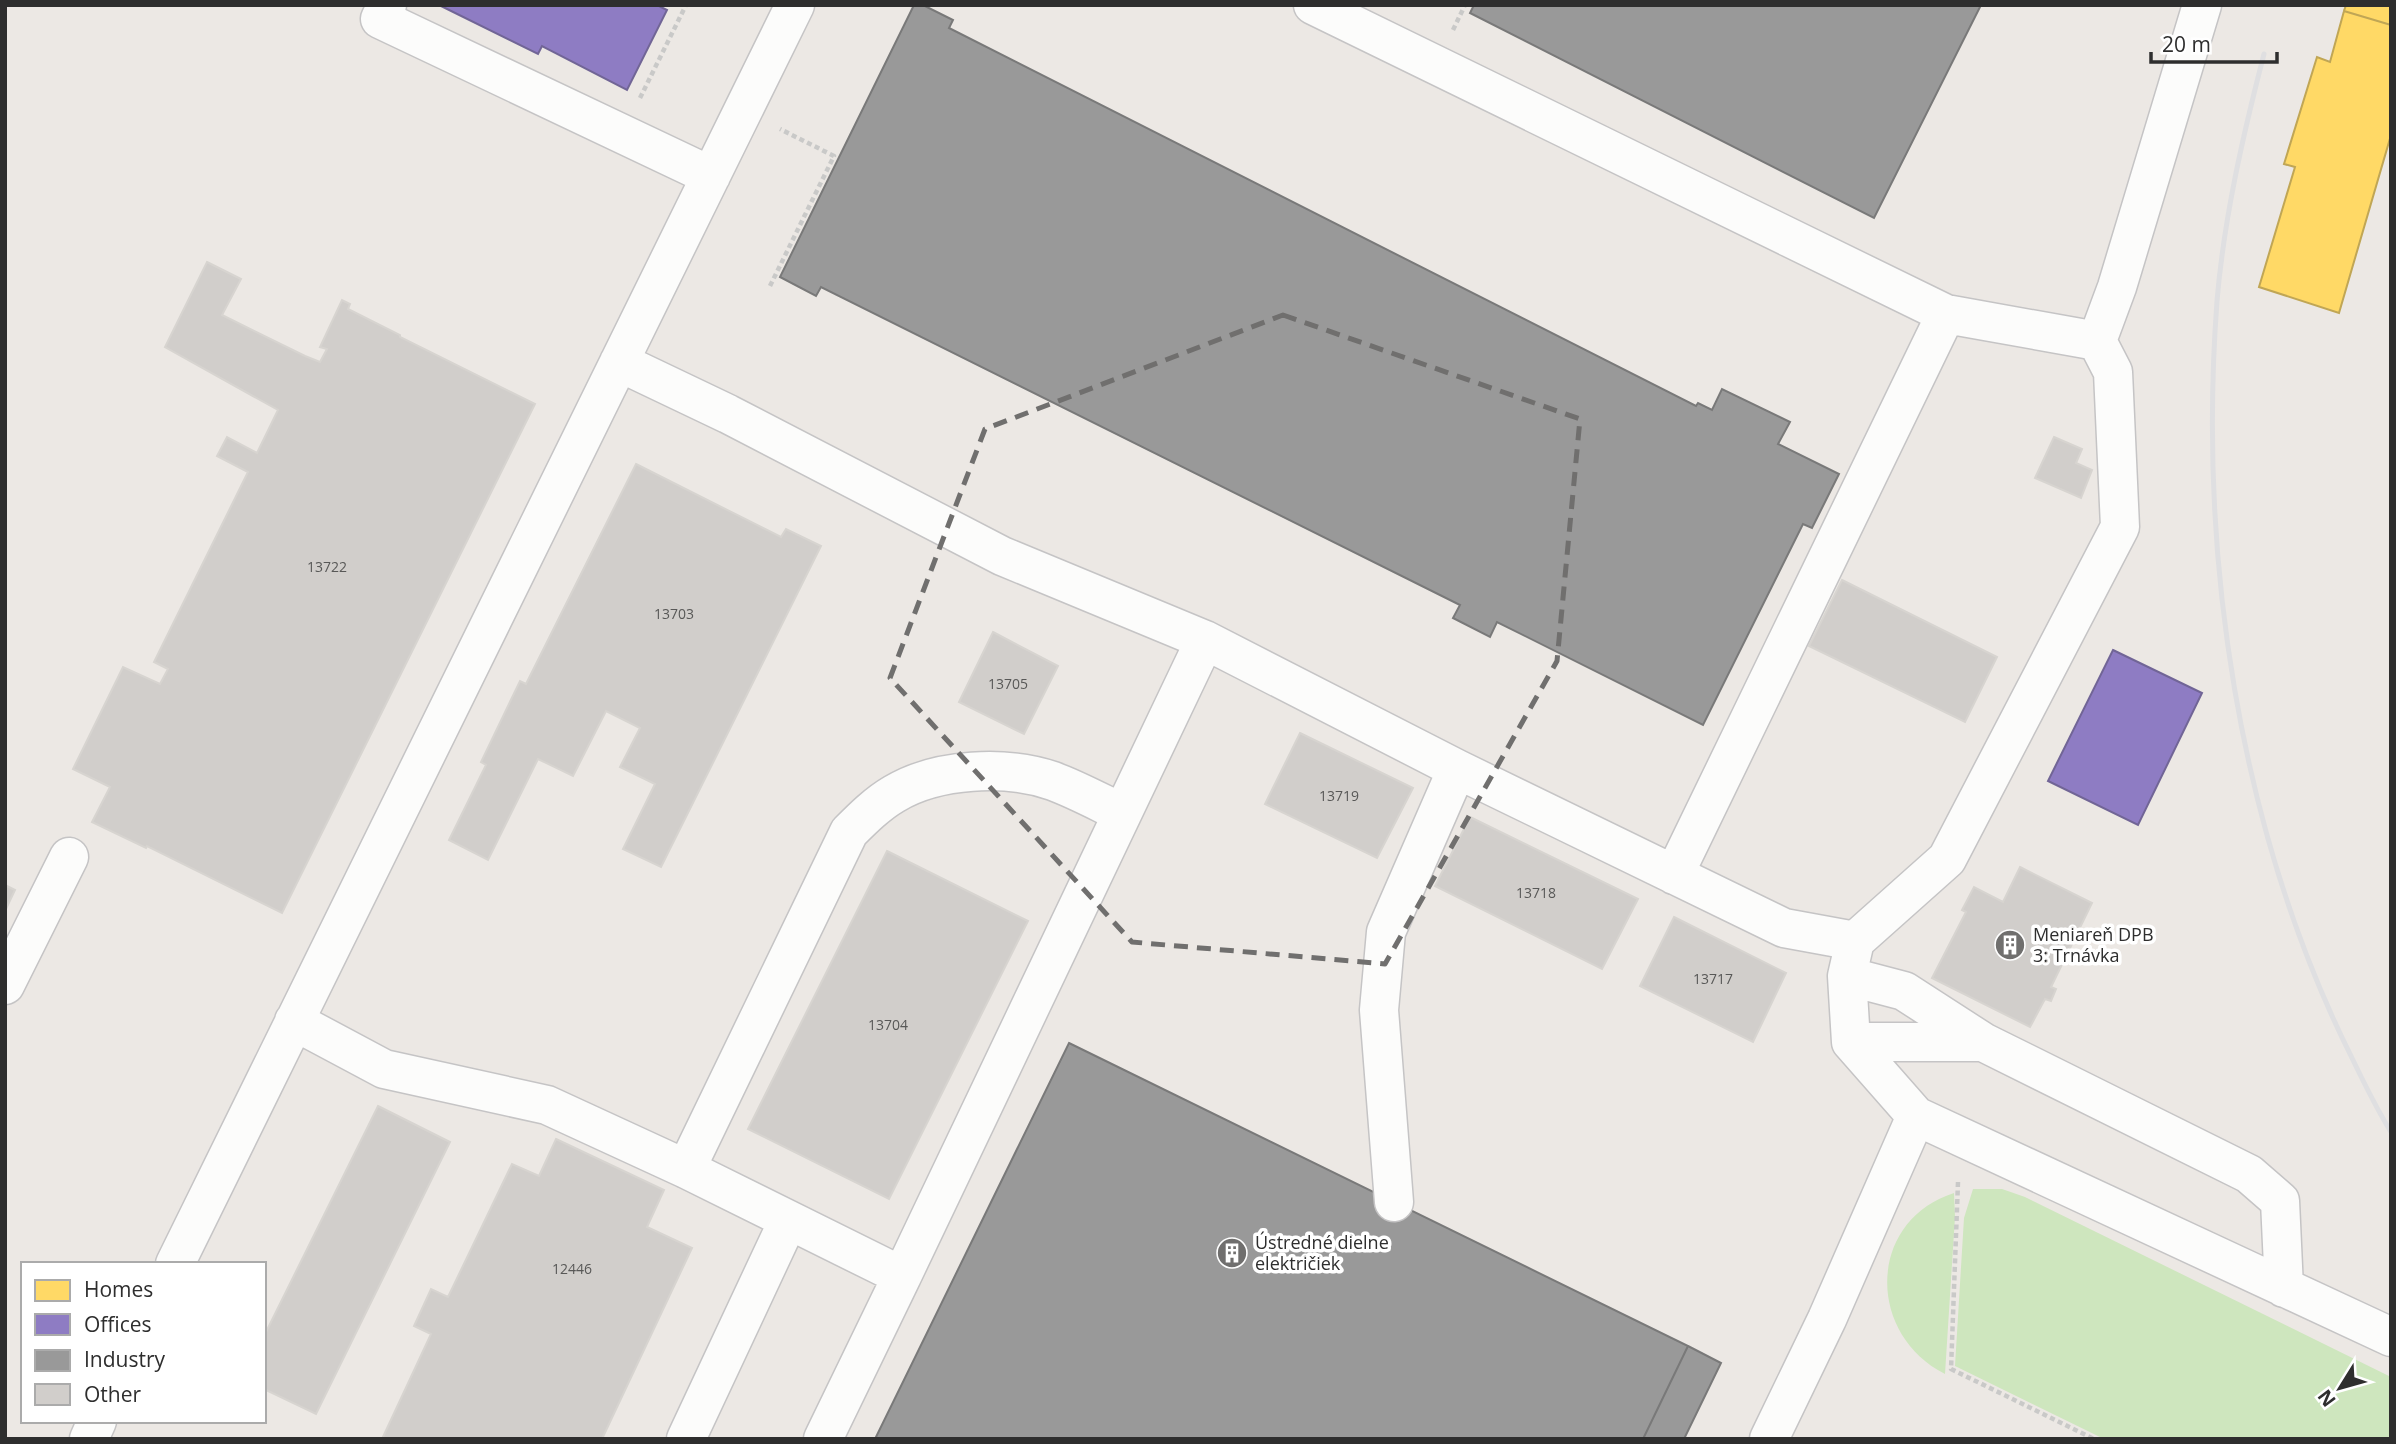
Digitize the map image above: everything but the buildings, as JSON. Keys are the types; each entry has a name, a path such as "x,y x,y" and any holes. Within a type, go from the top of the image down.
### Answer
{"lane":[{"path":"387,5 380,19 711,176"},
{"path":"176,1262 795,5"},
{"path":"2202,5 2117,287 2097,341 2113,372 2120,527 1947,859 1851,958 1851,1042 1916,1116 1960,1134 2391,1338"},
{"path":"1329,9 1946,314 2097,341"},
{"path":"1674,875 1946,314"},
{"path":"619,362 729,414 1002,556 1205,640 1457,769 1851,958 1983,1042 2249,1174 2280,1201 2284,1287"},
{"path":"823,1439 1205,640"},
{"path":"1394,1202 1379,1010 1386,932 1457,769"},
{"path":"686,1169 849,832 868,812 896,793 930,780 987,771 1023,774 1051,781 1122,813"},
{"path":"5,985 69,857"},
{"path":"294,1021 384,1069 547,1105 686,1169 902,1276"},
{"path":"1851,1042 1983,1042"},
{"path":"1769,1439 1826,1319 1916,1116"},
{"path":"685,1439 788,1221"},
{"path":"89,1439 96,1423"}],"path":[{"path":"622,133 686,5"},
{"path":"770,286 834,156 774,126"},
{"path":"1960,1134 1951,1369 2094,1439"}],"highlighted area":[{"path":"1283,315 1580,419 1557,661 1385,964 1132,942 890,678 985,429"}],"green space":[{"path":"1973,1189 2002,1189 2025,1197 2391,1377 2391,1439 2104,1439 1955,1366 1964,1218"},
{"path":"1954,1193 1955,1217 1945,1374 1919,1356 1901,1333 1890,1307 1887,1279 1892,1252 1905,1227 1925,1207"}],"railway":[{"path":"2264,54 2235,177 2217,301 2213,397 2214,494 2221,592 2235,689 2254,785 2280,879 2313,970 2375,1105 2391,1132"}],"place":[{"name":"Meniareň DPB 3: Trnávka","path":"2010,945"},
{"name":"Ústredné dielne električiek","path":"1232,1253"}]}
